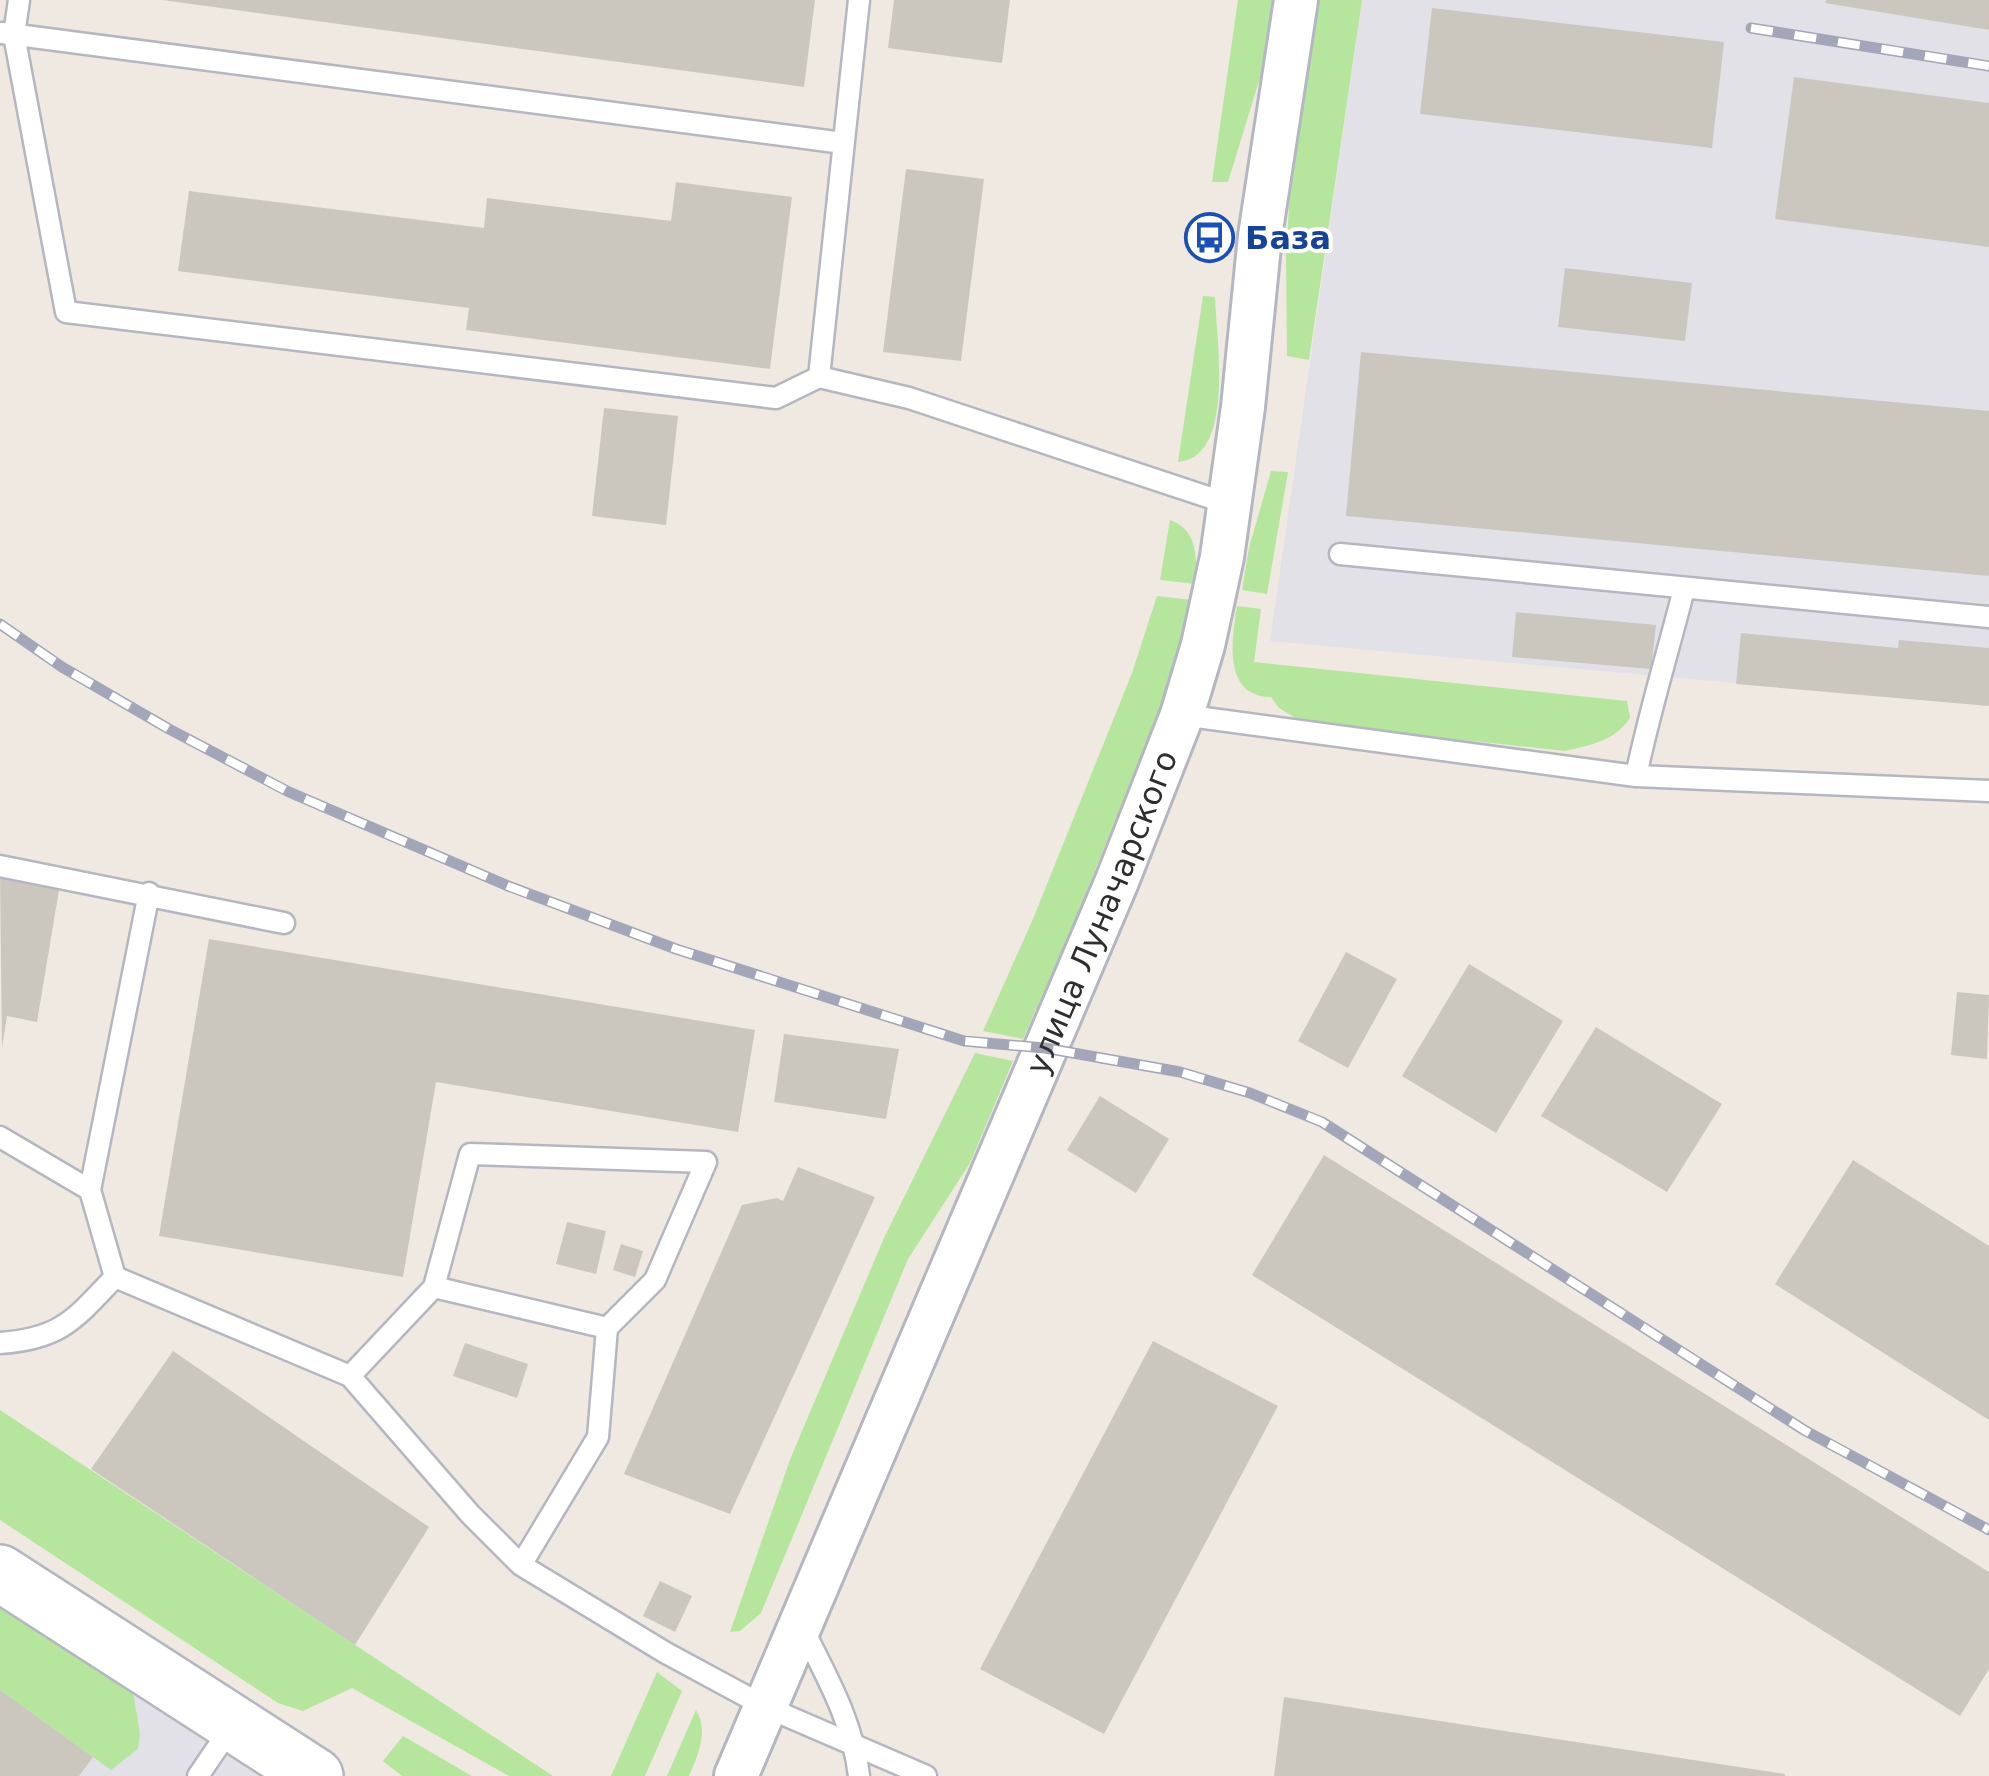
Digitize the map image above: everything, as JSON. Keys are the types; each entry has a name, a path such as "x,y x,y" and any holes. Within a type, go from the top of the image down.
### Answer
{"main road":[{"path":"0,1574 315,1776"}],"street":[{"name":"улица Луначарского","path":"736,1776 1118,881 1182,715 1203,645 1229,504 1260,236 1296,0"}],"lane":[{"path":"19,0 7,34 66,312 776,398 819,377 909,398 1229,504"},
{"path":"819,377 859,0"},
{"path":"7,34 843,143"},
{"path":"1340,554 1989,617"},
{"path":"1636,776 1652,697 1661,678 1684,589"},
{"path":"1182,715 1636,776 1989,791"},
{"path":"0,866 284,923"},
{"path":"115,1278 90,1190 149,893"},
{"path":"0,1137 90,1190"},
{"path":"350,1376 434,1286 470,1154 706,1162 655,1280 608,1328 598,1437 521,1564"},
{"path":"0,1343 20,1342 68,1326 115,1278"},
{"path":"115,1278 350,1376 470,1514 521,1564 666,1653 766,1706 926,1776"},
{"path":"434,1286 608,1328"},
{"path":"800,1624 856,1746 859,1776"},
{"path":"198,1776 233,1725"}],"shaded area":[{"path":"1362,0 1989,0 1989,706 1270,641"},
{"path":"0,1595 276,1776 0,1776"}],"green space":[{"path":"1238,0 1274,0 1267,55 1228,182 1212,182"},
{"path":"1316,0 1362,0 1309,360 1287,356 1286,253 1290,192"},
{"path":"1203,296 1215,297 1219,393 1208,440 1196,455 1178,462"},
{"path":"1271,471 1288,472 1267,594 1242,590 1249,548"},
{"path":"1170,520 1191,538 1196,584 1160,580"},
{"path":"1157,596 1191,600 1179,653 1072,928 1023,1039 983,1031 1033,919 1132,673"},
{"path":"1237,606 1261,609 1254,662 1627,701 1630,718 1609,737 1565,751 1304,723 1279,708 1271,697 1244,687 1237,677 1233,634"},
{"path":"975,1053 1013,1061 970,1163 908,1259 761,1613 740,1631 730,1632 791,1457 884,1238"},
{"path":"0,1410 553,1776 509,1776 352,1688 303,1711 278,1703 0,1520"},
{"path":"0,1604 133,1691 140,1734 138,1749 111,1770 0,1690"},
{"path":"657,1672 682,1691 645,1776 611,1776"},
{"path":"696,1710 702,1735 689,1776 667,1776"},
{"path":"403,1736 472,1776 402,1776 383,1761"}],"building":[{"path":"162,0 815,0 804,87"},
{"path":"894,0 1010,0 1002,63 888,48"},
{"path":"1989,0 1989,30 1825,3"},
{"path":"1432,8 1724,42 1712,148 1420,114"},
{"path":"1794,77 1989,103 1989,247 1775,219"},
{"path":"906,169 984,179 961,361 883,352"},
{"path":"676,182 792,197 770,369 466,330 469,308 178,271 189,191 484,228 487,198 671,221"},
{"path":"1565,268 1692,283 1685,341 1558,327"},
{"path":"1361,352 1989,411 1989,576 1346,516"},
{"path":"604,408 678,416 666,525 592,516"},
{"path":"1516,612 1656,625 1651,669 1512,657"},
{"path":"1741,633 1898,648 1899,640 1989,648 1989,706 1736,684"},
{"path":"0,874 60,884 37,1022 7,1016 2,1048"},
{"path":"209,939 755,1030 738,1132 436,1082 403,1277 159,1236"},
{"path":"1346,952 1397,979 1348,1068 1298,1041"},
{"path":"1469,964 1563,1021 1496,1133 1402,1076"},
{"path":"1957,992 1989,995 1987,1059 1951,1055"},
{"path":"1596,1027 1722,1104 1667,1192 1541,1116"},
{"path":"784,1034 899,1049 886,1119 774,1102"},
{"path":"1100,1096 1169,1139 1136,1193 1067,1150"},
{"path":"1324,1155 1989,1572 1989,1669 1960,1716 1252,1275"},
{"path":"1853,1160 1989,1246 1989,1420 1775,1284"},
{"path":"798,1167 875,1197 730,1514 624,1474 742,1205 777,1198 783,1201"},
{"path":"567,1222 606,1231 596,1274 556,1264"},
{"path":"621,1244 643,1251 635,1277 613,1270"},
{"path":"1153,1341 1278,1406 1104,1734 980,1669"},
{"path":"465,1343 528,1364 517,1398 453,1376"},
{"path":"173,1351 429,1527 355,1645 91,1469"},
{"path":"660,1581 692,1596 675,1632 643,1616"},
{"path":"0,1690 93,1757 79,1776 0,1776"},
{"path":"1284,1697 1785,1774 1785,1776 1274,1776"}],"railway":[{"path":"1751,28 1989,66"},
{"path":"0,624 62,667 289,792 508,886 676,949 964,1041 1045,1048 1180,1072 1250,1093 1322,1122 1804,1430 1989,1530"}],"place":[{"name":"База","path":"1210,238"}]}
